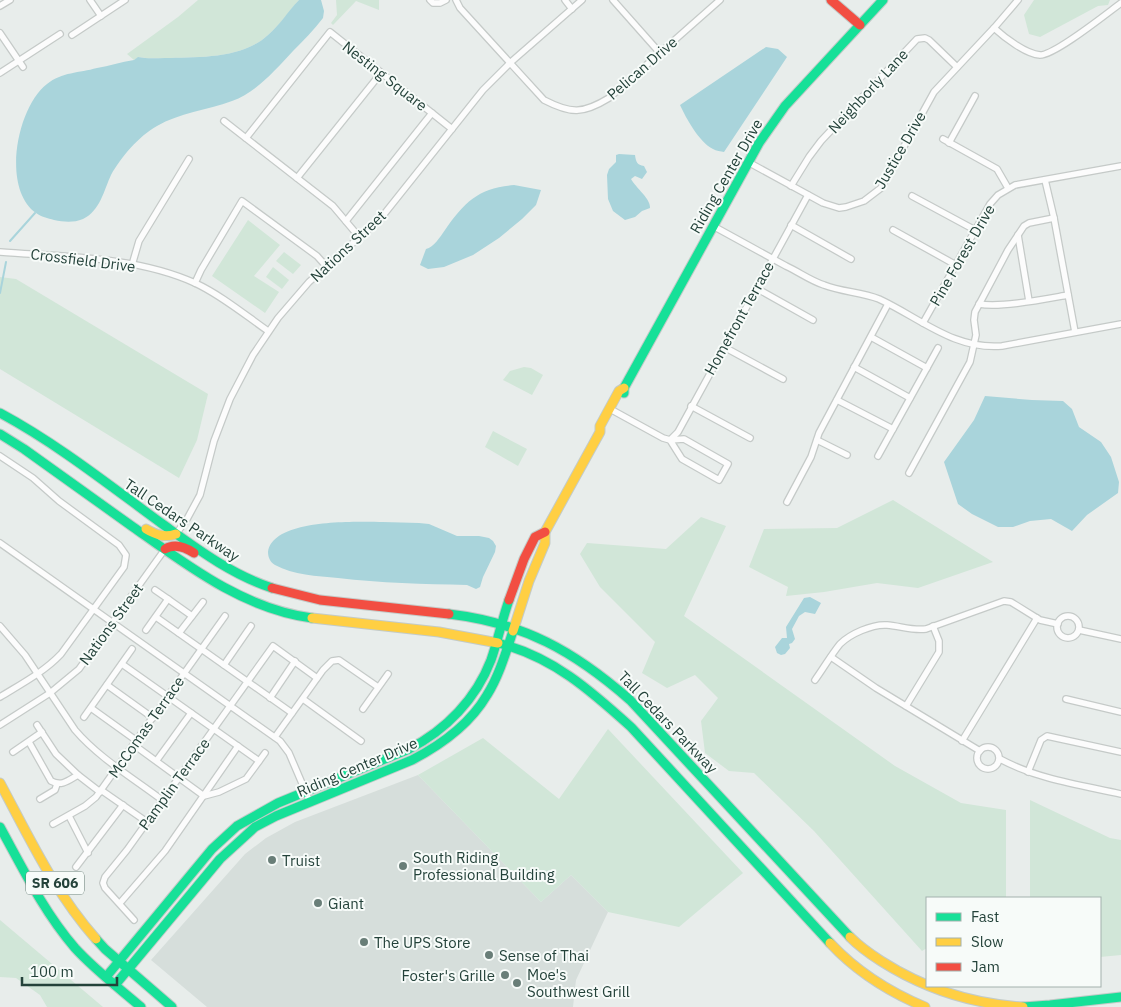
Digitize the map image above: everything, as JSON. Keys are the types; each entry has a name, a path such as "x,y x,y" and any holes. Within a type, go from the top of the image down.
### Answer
{"main road":[{"path":"831,0 860,25"},
{"name":"Riding Center Drive","path":"600,432 604,429 613,410 624,394 624,388 748,162 771,124 785,106 883,0"},
{"name":"Riding Center Drive","path":"106,977 221,840 244,820 305,791 409,749 436,733 460,711 474,692 491,660 516,580 531,544 535,537 544,532 600,432 602,422 619,391 624,388"},
{"name":"Tall Cedars Parkway","path":"0,413 31,430 221,564 252,580 300,597 319,601 464,616 501,624 546,640 576,657 598,672 630,700 854,941 889,968 926,987"},
{"name":"Tall Cedars Parkway","path":"0,434 24,449 195,571 225,589 258,604 285,613 342,622 468,636 522,651 566,672 604,702 643,740 845,959 878,983 925,1007"},
{"path":"125,520 134,521 156,535 170,537 176,534"},
{"name":"Riding Center Drive","path":"115,984 238,840 264,822 412,760 432,750 455,733 478,708 494,684 529,581 545,543 544,532"},
{"path":"165,549 174,546 184,547 211,564 221,564"},
{"name":"SR 606","path":"0,783 68,905 91,935 119,962 172,1007"},
{"name":"SR 606","path":"0,826 53,918 83,956 141,1007"},
{"name":"Tall Cedars Parkway","path":"927,987 973,1001 1027,1007 1087,1004 1121,996"}],"street":[{"path":"0,6 10,0"},
{"path":"90,0 101,16"},
{"path":"430,0 432,3 440,3 446,0"},
{"name":"Pelican Drive","path":"456,0 460,8 544,100 558,107 578,111 593,108 609,98 720,0"},
{"path":"565,0 572,9"},
{"name":"Nations Street","path":"176,534 187,519 200,494 214,441 230,400 252,355 268,331 291,302 326,266 381,218 483,90 511,62 582,0"},
{"path":"613,0 660,53"},
{"name":"Justice Drive","path":"748,162 823,203 839,208 858,204 875,194 892,170 927,102 943,81 1018,0"},
{"path":"72,35 121,1"},
{"path":"994,28 1009,41 1033,53 1046,54 1121,3"},
{"name":"Nesting Square","path":"246,138 330,32 452,129"},
{"path":"0,73 60,34"},
{"path":"1,36 23,67"},
{"name":"Neighborly Lane","path":"791,186 821,141 917,39 926,38 929,40 958,67"},
{"path":"297,178 381,73"},
{"path":"949,143 975,96"},
{"path":"346,221 432,113"},
{"path":"224,120 333,206 360,238"},
{"path":"942,140 997,169 1008,188"},
{"path":"132,265 139,241 188,159"},
{"name":"Pine Forest Drive","path":"923,323 990,204 998,195 1015,185 1121,166"},
{"path":"1046,180 1074,332"},
{"name":"Homefront Terrace","path":"670,440 678,432 808,195"},
{"path":"912,196 975,230"},
{"path":"195,283 242,201 317,256 326,266"},
{"path":"909,473 969,365 976,332 974,317 979,304 1018,235 1024,226 1029,223 1054,218"},
{"path":"791,225 851,259"},
{"name":"Pine Forest Drive","path":"713,226 824,285 864,294 888,304 952,338 974,346 1002,346 1121,324"},
{"path":"892,230 956,265"},
{"path":"1018,235 1030,301"},
{"name":"Crossfield Drive","path":"0,252 89,258 164,272 195,283 217,295 268,331"},
{"path":"756,288 813,320"},
{"path":"979,304 993,305 1068,295"},
{"path":"787,502 811,457 818,433 888,304"},
{"path":"870,337 927,368"},
{"path":"724,347 783,379"},
{"path":"878,456 938,348"},
{"path":"854,367 910,398"},
{"path":"837,400 893,429"},
{"path":"691,406 750,438"},
{"path":"613,410 663,438 670,440 684,439 728,464 719,480 682,459 670,440"},
{"path":"817,440 848,455"},
{"path":"0,456 33,478 59,501 116,541 125,552 126,562 61,654 37,674 0,697"},
{"path":"0,543 275,737 289,753 310,802"},
{"name":"Nations Street","path":"0,725 50,693 84,664 165,549"},
{"path":"154,590 192,616"},
{"path":"146,630 168,599"},
{"path":"816,680 831,657 845,641 877,626 888,625 916,630 933,626 1004,600 1014,603 1037,618 1058,624"},
{"path":"179,633 203,602"},
{"path":"156,616 292,713"},
{"name":"McComas Terrace","path":"53,824 90,802 101,791 225,616"},
{"path":"1058,624 1064,618 1070,616 1077,621 1079,630"},
{"path":"962,741 1037,618"},
{"path":"1058,624 1059,633 1064,637 1073,637 1079,630"},
{"path":"0,626 25,655 78,734 118,768 162,800"},
{"path":"224,665 251,626"},
{"path":"906,706 939,652 939,641 933,626"},
{"path":"1079,630 1121,638"},
{"name":"Pamplin Terrace","path":"134,920 105,888 104,880 273,646 296,662"},
{"path":"84,717 132,649"},
{"path":"831,657 876,688 980,751"},
{"path":"275,737 328,664 337,660 378,688"},
{"path":"270,698 296,662 317,678"},
{"path":"122,664 259,761"},
{"path":"363,709 388,674"},
{"path":"107,685 153,718"},
{"path":"303,699 361,741"},
{"path":"1066,699 1121,712"},
{"path":"91,708 204,796 211,795 242,781 249,775 265,753"},
{"path":"157,760 191,712"},
{"path":"37,725 56,754 78,775 147,822"},
{"path":"13,752 42,732"},
{"path":"1028,772 1041,740 1047,736 1121,752"},
{"path":"29,742 51,782 61,785 78,775"},
{"path":"120,904 165,852 238,746"},
{"path":"986,747 993,748 998,752 1000,759 995,768 985,769 978,762 977,756 986,747"},
{"path":"1000,759 1028,772 1121,794"},
{"path":"40,799 55,790 56,784"},
{"path":"76,867 123,805"},
{"path":"69,816 88,853"}],"shaded area":[{"path":"418,775 541,902 571,875 608,912 576,980 573,1007 207,1007 151,960 245,854 266,838 295,822"}],"green space":[{"path":"198,0 299,0 272,31 258,43 246,49 206,57 139,57 134,60 127,54"},
{"path":"336,0 379,0 379,10 356,1 333,25 331,23 337,15"},
{"path":"1034,0 1110,0 1108,5 1098,6 1040,37 1029,34 1024,15"},
{"path":"248,220 280,245 254,276 279,292 265,313 212,276"},
{"path":"284,252 301,265 293,274 276,261"},
{"path":"273,267 289,280 282,289 266,277"},
{"path":"0,277 16,279 208,394 197,440 179,478 0,369"},
{"path":"524,367 531,368 543,375 532,395 503,380 510,371"},
{"path":"493,431 527,449 518,466 485,447"},
{"path":"893,500 993,562 918,588 877,583 786,596 788,587 749,567 764,529 837,528"},
{"path":"701,517 726,526 684,616 895,766 961,803 1006,810 1006,897 926,897 926,949 922,951 814,831 754,773 729,771 705,753 701,721 718,698 695,675 667,688 642,673 655,642 600,587 580,554 587,543 666,549"},
{"path":"608,729 743,873 679,927 608,912 571,875 541,902 418,775 483,738 559,799"},
{"path":"1030,800 1110,838 1121,840 1121,955 1101,957 1101,897 1030,897"},
{"path":"0,920 103,1007 47,1007 40,995 16,978 0,977"}],"water":[{"path":"299,0 321,0 324,11 323,18 272,73 258,86 241,97 174,118 150,130 120,161 111,175 97,206 89,215 72,222 54,220 36,213 25,201 19,186 16,167 17,148 21,128 28,110 36,95 47,84 65,75 134,60 138,57 206,57 246,49 268,35"},
{"path":"766,47 778,49 787,57 724,152 714,150 698,135 689,123 680,105"},
{"path":"616,155 635,155 637,163 644,166 647,172 642,179 635,176 631,179 650,205 650,208 642,211 635,217 625,220 613,211 608,199 607,175 609,169 616,162"},
{"path":"514,185 541,190 536,205 522,219 499,238 473,255 444,267 428,269 420,265 426,249 437,241 466,204 491,189"},
{"path":"985,396 1063,401 1072,409 1079,427 1101,442 1111,457 1119,482 1118,493 1087,515 1072,531 1051,519 1030,521 1013,527 998,527 972,514 958,504 944,462 974,420"},
{"path":"383,522 429,524 457,536 489,538 496,546 495,552 480,587 476,589 467,585 354,580 305,574 289,571 273,564 269,558 268,552 273,541 285,533 300,528 318,524"},
{"path":"810,597 821,603 815,614 805,612 799,616 792,629 795,639 789,644 790,648 785,654 777,653 775,647 782,638 787,638 786,627 804,598"}],"waterway":[{"path":"10,241 35,213"},
{"path":"0,293 6,262"}],"traffic: fast":[{"path":"624,393 624,388 759,143 785,106 883,0"},
{"path":"0,413 62,451 214,560 272,588"},
{"path":"0,434 196,571 218,584 240,596 263,605 287,613 312,618"},
{"path":"106,977 212,849 237,826 278,803 409,749 447,723 468,700 485,674 509,600"},
{"path":"449,614 476,618 524,632 568,654 589,667 609,683 630,700 850,937"},
{"path":"115,985 220,859 255,827 276,816 412,760 434,748 454,733 480,706 491,688 502,664 513,631"},
{"path":"498,643 536,657 570,676 631,727 830,943"},
{"path":"0,827 34,890 53,920 75,948 91,964 141,1007"},
{"path":"96,939 172,1007"},
{"path":"1023,1007 1121,997"}],"traffic: slow":[{"path":"513,631 529,581 545,543 545,532 600,432 600,426 619,391 624,388"},
{"path":"146,529 161,535 176,534"},
{"path":"312,618 439,632 498,643"},
{"path":"0,783 55,884 96,939"},
{"path":"850,937 881,961 926,985"},
{"path":"830,943 862,972 899,995 925,1007"},
{"path":"932,987 967,999 1023,1007"}],"traffic: jam":[{"path":"831,0 860,25"},
{"path":"509,600 524,559 535,537 545,532"},
{"path":"165,549 172,546 180,546 194,553"},
{"path":"272,588 320,600 449,614"}],"place":[{"name":"Truist","path":"272,860"},
{"name":"South Riding Professional Building","path":"403,866"},
{"name":"Giant","path":"318,903"},
{"name":"The UPS Store","path":"364,942"},
{"name":"Sense of Thai","path":"489,955"},
{"name":"Foster's Grille","path":"505,975"},
{"name":"Moe's Southwest Grill","path":"517,983"}]}
